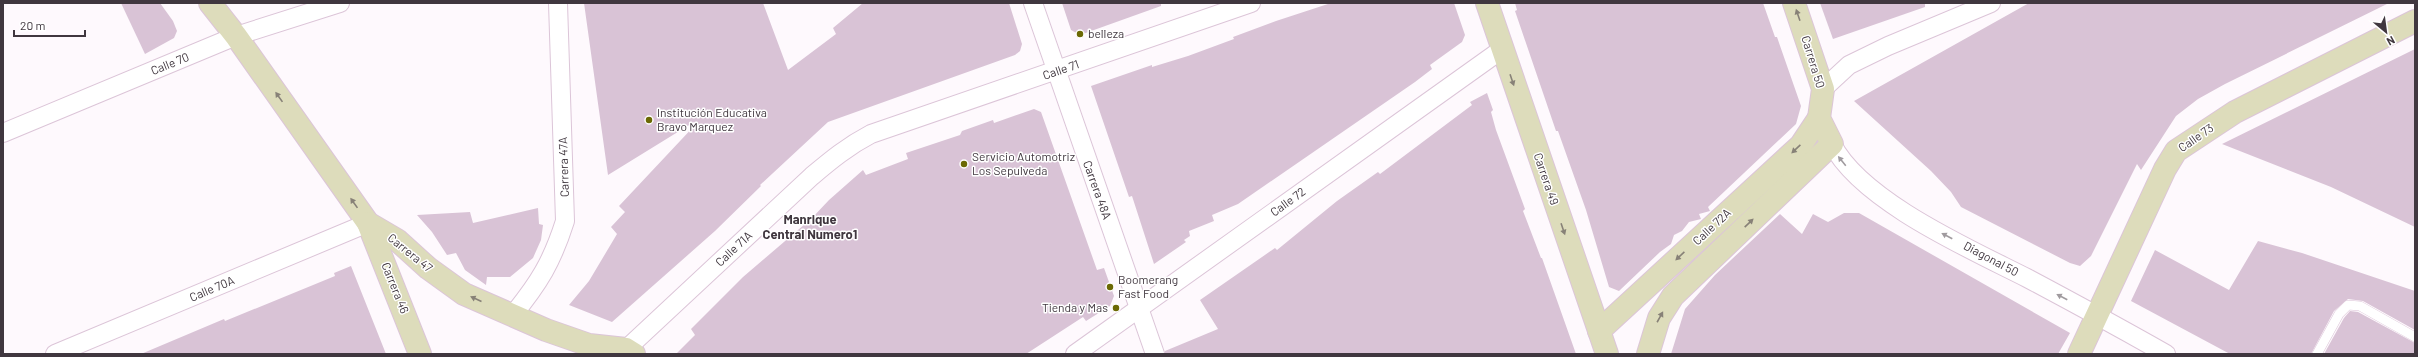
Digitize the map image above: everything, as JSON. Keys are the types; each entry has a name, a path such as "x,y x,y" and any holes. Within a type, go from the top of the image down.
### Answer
{"street":[{"name":"Carrera 47","path":"210,3 236,36 368,223 397,240 428,268 464,294 512,316 589,345 627,352"},
{"name":"Calle 70","path":"3,133 236,36 340,3"},
{"name":"Carrera 47A","path":"512,316 544,275 556,249 565,221 558,3"},
{"name":"Carrera 48A","path":"1033,3 1155,354"},
{"name":"Calle 71","path":"871,134 1056,72 1251,3"},
{"name":"Carrera 49","path":"1487,3 1501,50 1608,354"},
{"name":"Carrera 50","path":"1794,3 1823,89 1819,118"},
{"path":"1823,89 1849,65 1888,46 1991,3"},
{"name":"Calle 73","path":"2079,354 2165,169 2176,151 2235,112 2415,21"},
{"name":"Calle 72","path":"1075,354 1501,50"},
{"path":"1819,118 1832,144"},
{"name":"Calle 72A","path":"1599,331 1801,144 1819,118"},
{"name":"Calle 71A","path":"627,352 812,176 839,153 871,134"},
{"name":"Diagonal 50","path":"1832,144 1838,156 1852,173 1872,190 1933,229 2096,315 2166,354"},
{"name":"Calle 72A","path":"1648,354 1659,318 1673,296 1832,144"},
{"name":"Carrera 46","path":"368,223 418,348"},
{"name":"Calle 70A","path":"55,354 368,223"}],"lane":[{"path":"2317,354 2339,314 2348,305 2360,306 2415,337"}],"building":[{"path":"121,3 160,3 173,21 177,31 174,38 145,54"},
{"path":"584,3 763,3 788,70 836,34 833,28 863,3 1009,3 1022,44 1020,51 1015,55 828,122 760,185 761,186 715,231 612,322 569,305 589,281 617,234 611,227 625,212 619,206 696,124 694,122 608,175"},
{"path":"1062,3 1161,3 1161,6 1080,35 1071,30"},
{"path":"1331,3 1454,3 1465,35 1462,42 1430,65 1432,69 1415,82 1238,204 1212,215 1214,221 1189,231 1190,236 1184,240 1186,242 1154,264 1132,196 1129,197 1091,86 1152,65 1152,67 1188,56 1234,39 1233,37 1276,21"},
{"path":"1515,3 1763,3 1775,37 1777,37 1801,106 1796,124 1708,207 1710,211 1699,214 1701,219 1689,222 1682,231 1674,235 1671,244 1660,252 1619,291 1609,287 1586,210 1558,131 1556,131 1515,11 1517,10"},
{"path":"1820,3 1925,3 1925,7 1833,39"},
{"path":"2029,3 2389,3 2225,84 2198,99 2176,116 2141,170 2137,164 2091,256 2080,266 2070,263 1961,207 1951,192 1931,171 1854,101"},
{"path":"2415,49 2415,227 2331,187 2222,144"},
{"path":"1487,93 1493,110 1491,112 1496,130 1525,209 1523,211 1542,258 1576,354 1165,354 1165,351 1218,329 1200,300 1275,248 1277,250 1337,201 1378,172 1380,174 1472,105 1470,102"},
{"path":"1034,109 1041,112 1097,270 1104,268 1114,296 1110,306 1086,321 1083,317 1026,354 676,354 695,335 691,329 743,277 812,218 829,200 863,170 866,175 908,159 906,153 960,135 962,131 993,120 994,123"},
{"path":"538,208 539,224 543,225 541,240 533,258 510,277 487,277 486,285 465,270 456,253 447,255 432,232 417,215 470,212 473,223"},
{"path":"1844,213 1859,213 2070,333 2058,354 1671,354 1685,309 1715,275 1780,214 1802,234 1813,214 1828,222"},
{"path":"2258,241 2302,253 2415,291 2415,330 2363,301 2348,299 2334,311 2311,354 2230,354 2131,301 2155,250 2229,290"},
{"path":"351,266 386,354 141,354 224,319 225,321 335,276 334,273"},
{"path":"2350,311 2358,312 2415,343 2415,354 2324,354 2344,318"}],"place":[{"name":"belleza","path":"1080,34"},
{"name":"Institución Educativa Bravo Marquez","path":"649,120"},
{"name":"Servicio Automotriz Los Sepulveda","path":"964,164"},
{"name":"Boomerang Fast Food","path":"1110,287"},
{"name":"Tienda y Mas","path":"1116,308"}],"district":[{"name":"Manrique Central Numero1","path":"810,226"}]}
